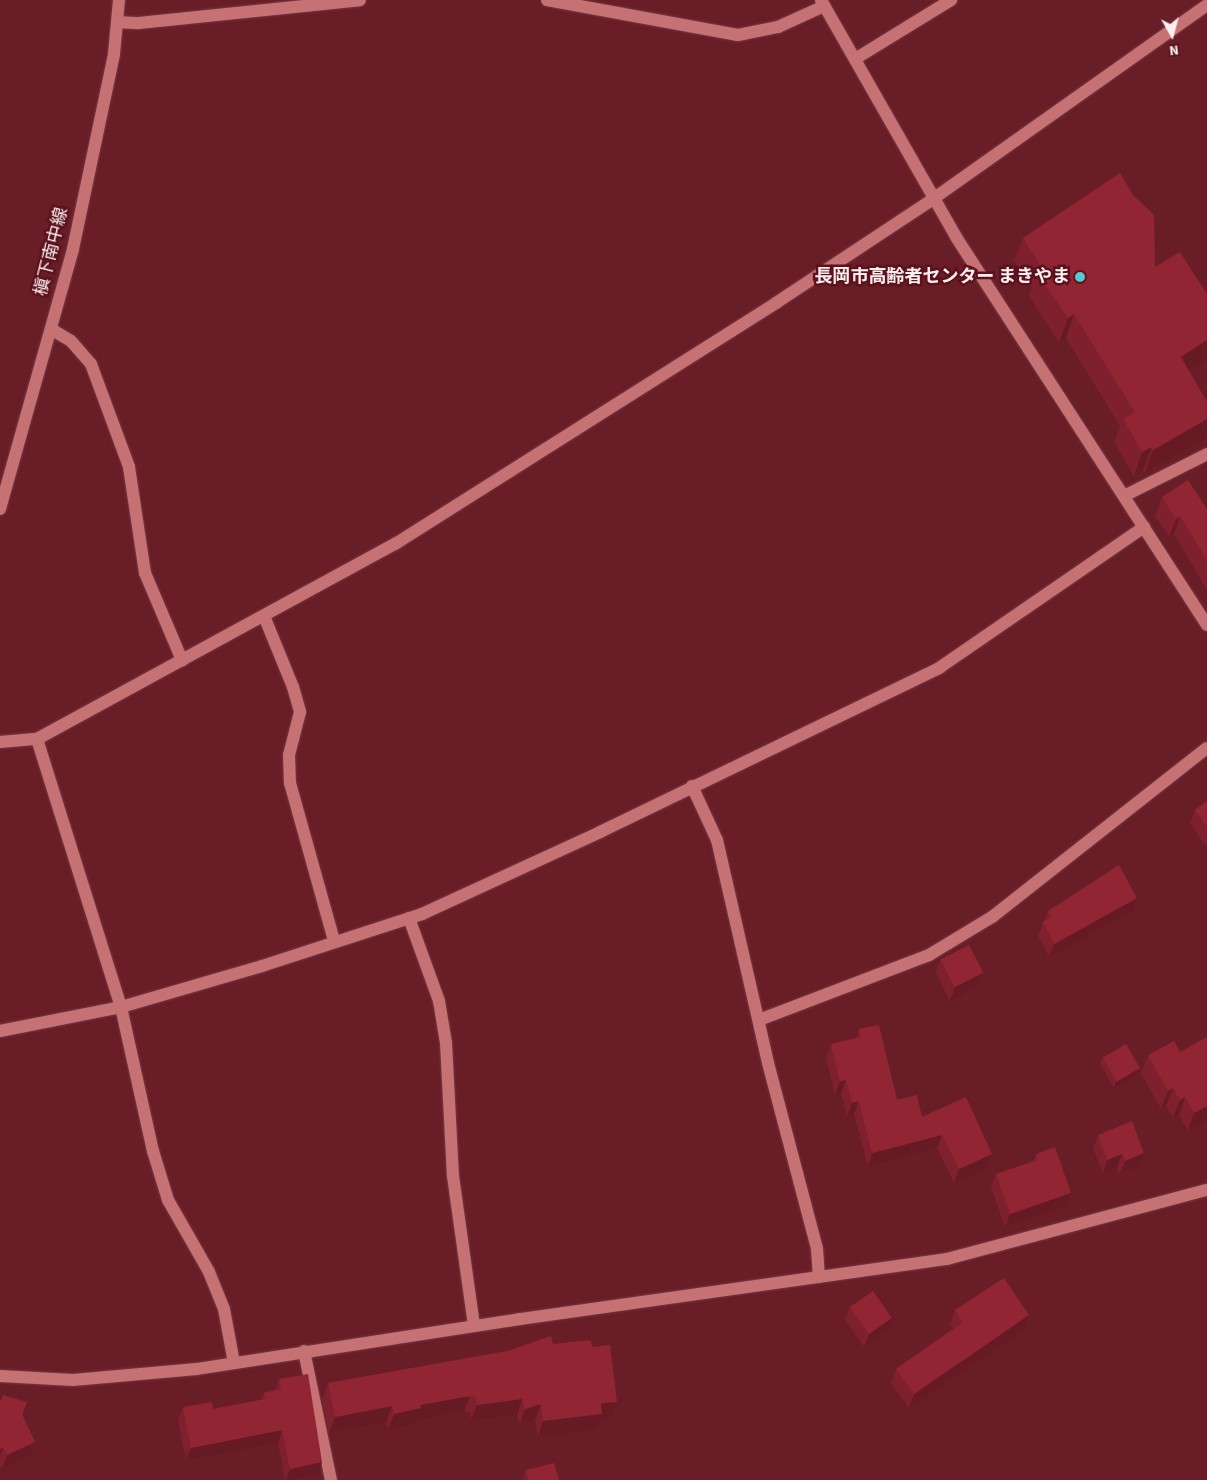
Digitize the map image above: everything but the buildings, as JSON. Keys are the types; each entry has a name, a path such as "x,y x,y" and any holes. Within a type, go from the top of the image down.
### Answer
{"street":[{"name":"槇下南中線","path":"0,509 73,249 114,54 119,0"},
{"path":"117,22 140,23 360,0"},
{"path":"547,0 738,35 778,27 823,3 933,199 1207,625"},
{"path":"855,59 951,0"},
{"path":"0,742 37,739 395,544 776,303 933,199 1207,5"},
{"path":"51,329 71,340 91,364 129,467 145,572 182,660"},
{"path":"1124,496 1207,454"},
{"path":"0,1031 121,1007 262,966 409,918 600,832 940,668 1144,527"},
{"path":"264,616 294,687 300,712 289,755 290,783 334,941"},
{"path":"37,739 121,1007 153,1151 168,1200 209,1272 224,1309 234,1363"},
{"path":"759,1020 929,955 992,917 1207,748"},
{"path":"692,786 717,840 759,1020 817,1249 819,1277"},
{"path":"409,918 439,1002 446,1043 453,1176 474,1326"},
{"path":"0,1376 112,1378 234,1363 474,1326 947,1259 1207,1190"},
{"path":"304,1351 331,1480"}],"place":[{"name":"長岡市高齢者センター まきやま","path":"1080,277"}]}
